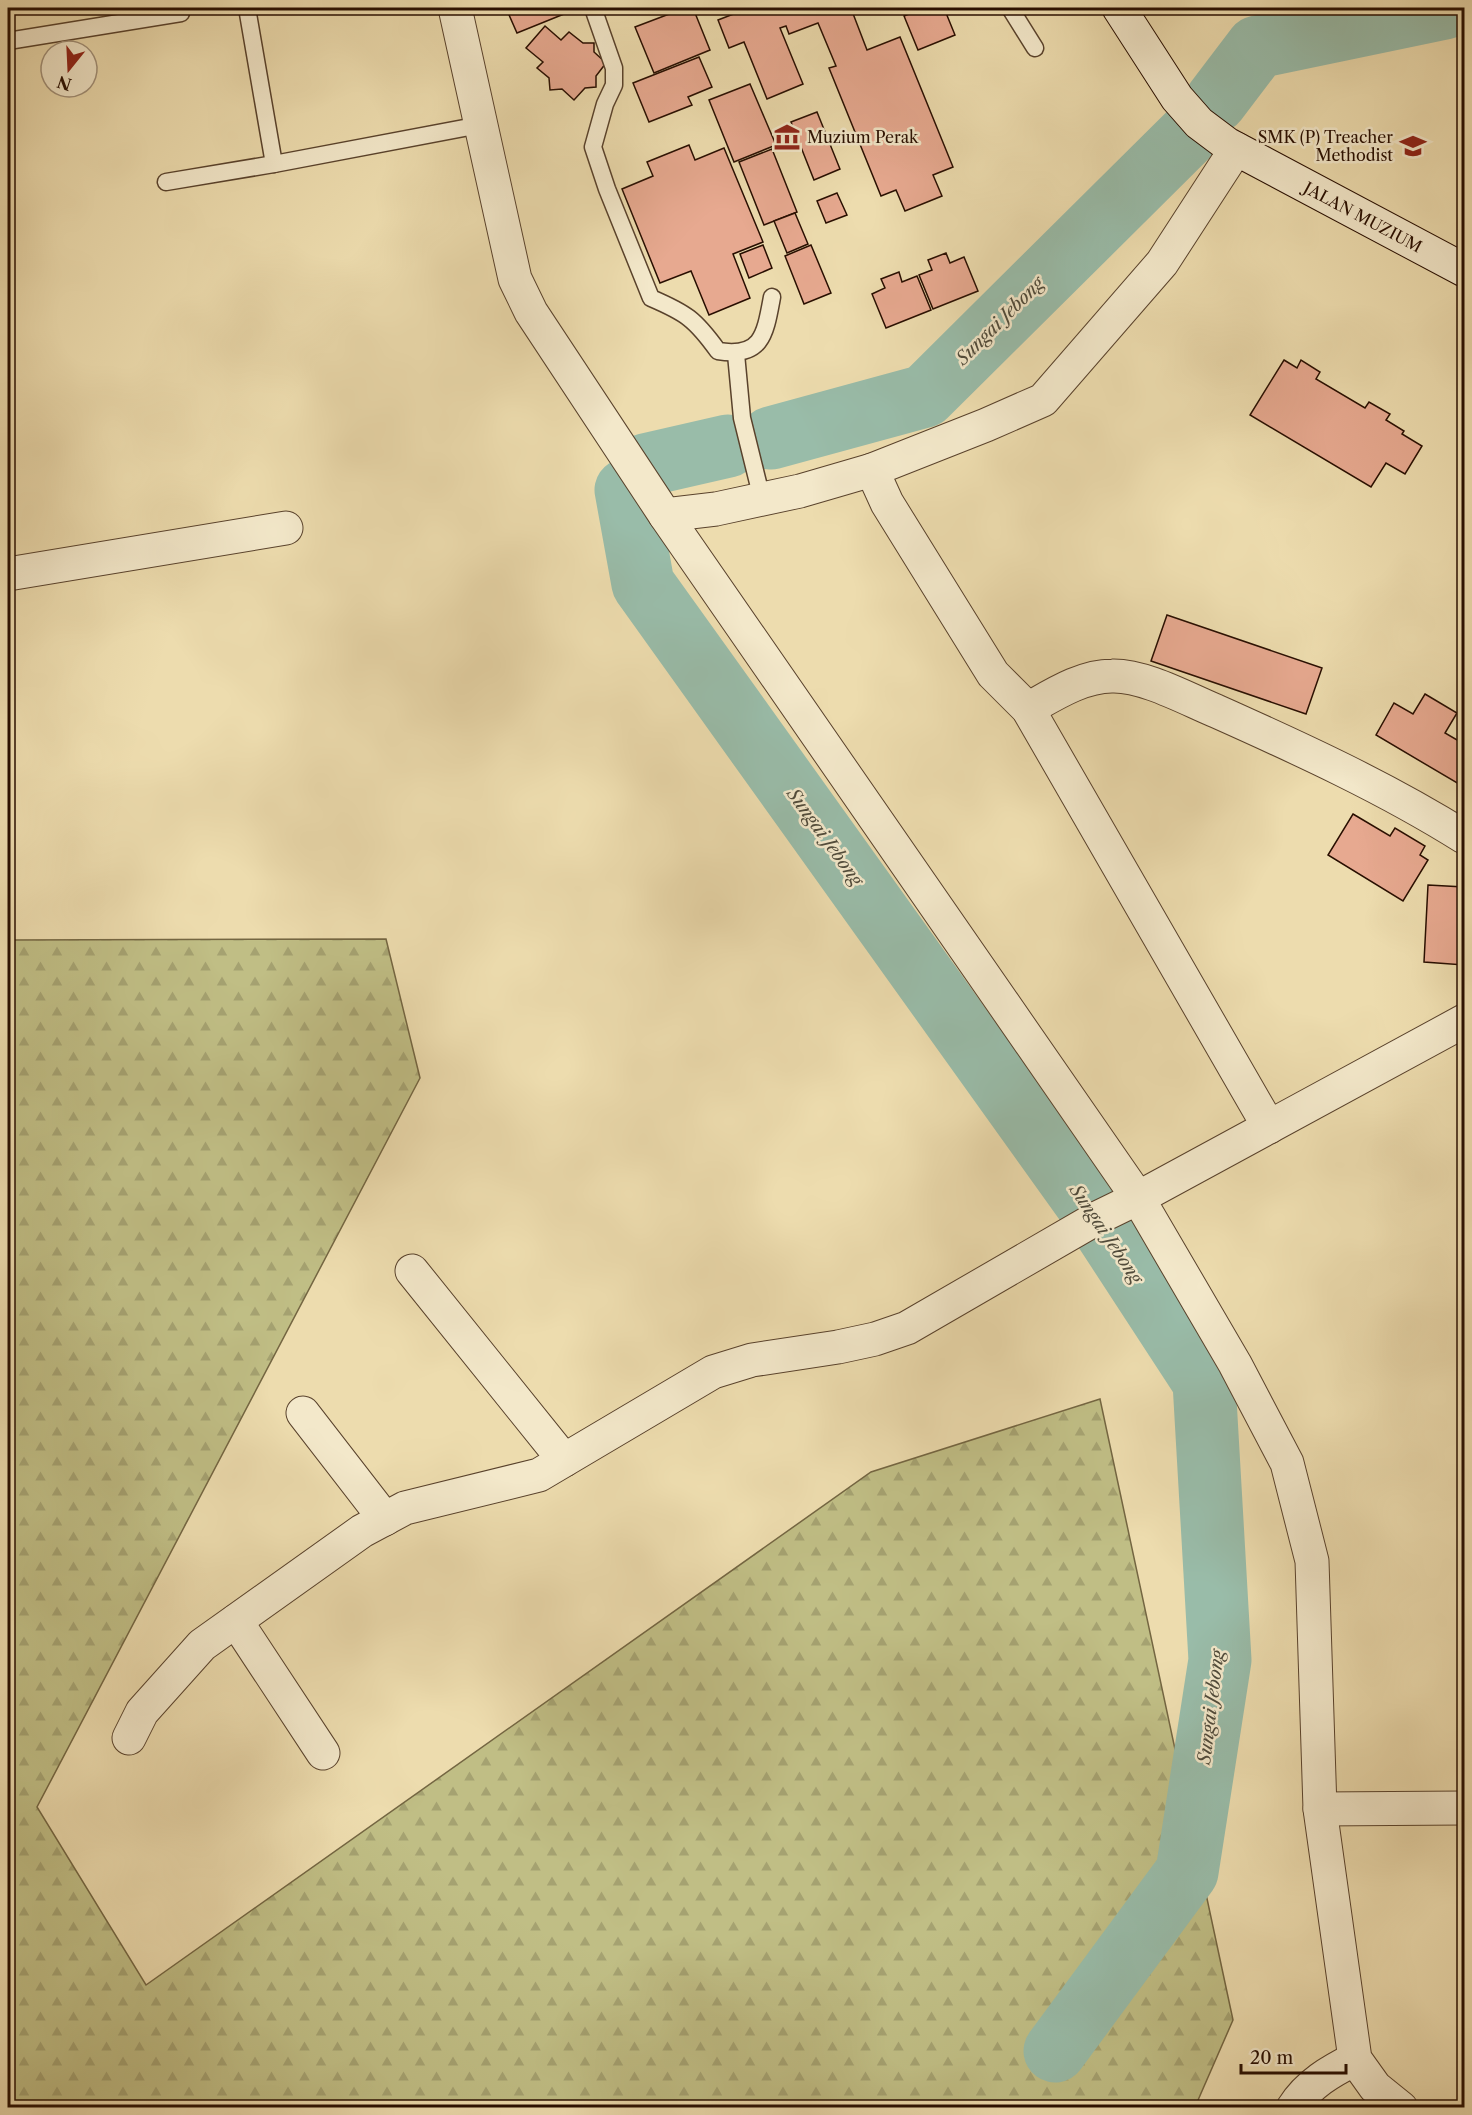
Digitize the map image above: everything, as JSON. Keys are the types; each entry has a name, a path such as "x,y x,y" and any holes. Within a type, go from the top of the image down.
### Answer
{"street":[{"path":"455,8 514,279 531,312 665,515 1138,1198 1235,1364 1287,1463 1312,1561 1320,1809 1355,2059 1375,2087 1401,2108"},
{"name":"JALAN MUZIUM","path":"1119,8 1177,98 1199,123 1236,149 1464,270"},
{"path":"665,515 716,509 800,491 872,470 1043,400 1162,263 1236,149"},
{"path":"872,470 888,503 993,674 1028,709 1269,1127"},
{"path":"8,574 286,528"},
{"path":"1028,709 1075,684 1112,676 1152,683 1306,751 1433,817 1464,837"},
{"path":"129,1738 142,1712 202,1645 362,1531 405,1508 539,1475 713,1372 752,1360 875,1339 907,1328 1097,1218 1464,1021"},
{"path":"412,1271 564,1460"},
{"path":"303,1413 385,1519"},
{"path":"236,1621 323,1753"},
{"path":"1320,1809 1464,1808"},
{"path":"1293,2108 1298,2100 1326,2074 1355,2059"}],"lane":[{"path":"8,41 181,13 180,8"},
{"path":"248,8 274,164"},
{"path":"593,8 614,68 614,85 605,104 593,147 607,189 651,298 683,312 703,329 718,351 736,354 753,348 767,327 772,297"},
{"path":"1010,8 1035,48"},
{"path":"166,182 480,125"},
{"path":"736,354 742,418 762,499"}],"green space":[{"path":"386,939 420,1078 37,1807 146,1985 871,1472 1100,1399 1233,2020 1195,2107 8,2107 8,940"}],"building":[{"path":"506,8 562,8 564,14 517,33"},
{"path":"685,8 693,8 710,50 654,73 635,27"},
{"path":"749,8 860,8 852,11 867,50 900,37 953,167 933,175 942,196 905,211 896,190 881,196 829,68 836,66 818,23 789,34 786,26 780,28 803,84 767,99 744,42 729,48 718,20"},
{"path":"924,8 944,8 955,35 918,50 904,16"},
{"path":"545,26 561,40 569,32 583,43 594,43 594,52 606,63 596,76 596,87 585,88 574,100 562,89 550,90 549,78 537,68 543,62 526,48"},
{"path":"699,57 712,87 688,97 692,105 649,122 633,83"},
{"path":"750,84 776,145 734,162 709,100"},
{"path":"817,112 840,169 814,180 791,122"},
{"path":"689,145 695,160 724,148 763,242 733,254 750,298 709,315 691,271 660,283 622,189 653,176 647,162"},
{"path":"772,149 797,212 764,225 739,162"},
{"path":"837,193 847,215 826,223 817,201"},
{"path":"795,213 808,244 787,253 774,221"},
{"path":"763,245 772,268 749,278 740,254"},
{"path":"811,245 831,293 804,304 785,256"},
{"path":"946,253 950,263 964,257 978,291 933,309 919,275 932,270 928,260"},
{"path":"899,272 902,282 917,276 931,310 886,328 872,294 885,288 881,279"},
{"path":"1284,360 1297,368 1301,360 1320,372 1316,379 1365,408 1369,402 1390,414 1386,420 1404,431 1402,434 1422,446 1405,474 1386,463 1371,487 1250,415"},
{"path":"1167,615 1322,668 1306,714 1151,661"},
{"path":"1425,694 1457,713 1445,733 1464,744 1464,787 1376,735 1394,703 1413,714"},
{"path":"1353,814 1390,836 1395,828 1425,846 1420,855 1428,860 1403,901 1328,855"},
{"path":"1428,885 1464,887 1464,965 1424,962"}],"waterway":[{"name":"Sungai Jebong","path":"1216,101 1257,47 1445,8"},
{"name":"Sungai Jebong","path":"771,438 925,396 1189,134"},
{"name":"Sungai Jebong","path":"645,465 728,446"},
{"name":"Sungai Jebong","path":"626,490 643,584 1097,1218 1204,1382 1220,1660 1187,1872 1055,2051"}],"place":[{"name":"Muzium Perak","path":"787,137"},
{"name":"SMK (P) Treacher Methodist","path":"1413,146"}]}
